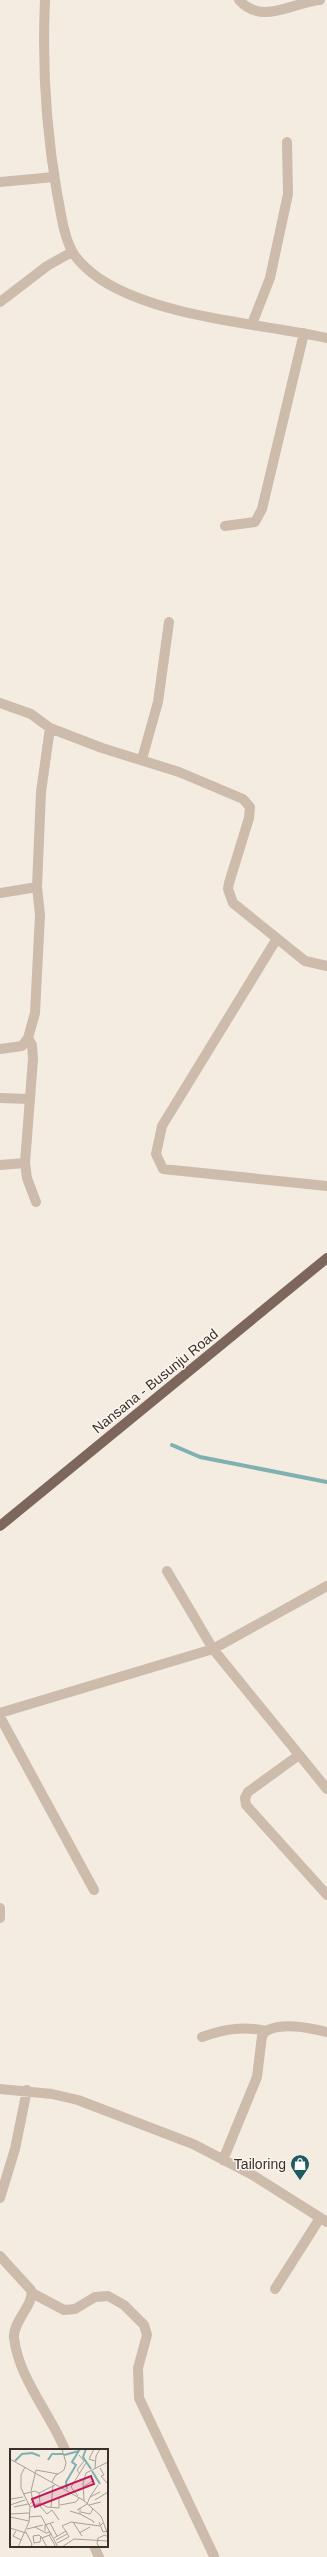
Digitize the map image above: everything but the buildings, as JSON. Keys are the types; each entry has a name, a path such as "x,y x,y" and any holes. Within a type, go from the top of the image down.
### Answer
{"main road":[{"name":"Nansana - Busunju Road","path":"0,1526 327,1258"}],"street":[{"path":"45,0 46,110 54,177 67,239 72,252 99,278 118,289 149,301 252,324 327,338"},
{"path":"239,0 255,10 268,12 282,11 308,1 320,0"},
{"path":"252,324 270,278 288,194 287,142"},
{"path":"0,182 54,177"},
{"path":"0,302 47,266 72,252"},
{"path":"226,526 255,522 262,510 304,333"},
{"path":"142,759 158,702 169,622"},
{"path":"0,703 31,714 50,728 102,748 142,759 226,790 243,799 250,807 249,818 228,889 233,903 276,940 305,961 327,966"},
{"path":"0,1049 20,1047 28,1038 36,1007 40,915 37,887 41,792 50,728"},
{"path":"0,892 37,887"},
{"path":"276,940 162,1126 156,1154 163,1169 327,1186"},
{"path":"28,1038 32,1045 33,1059 25,1163 27,1178 36,1202"},
{"path":"0,1098 30,1099"},
{"path":"0,1165 25,1163"},
{"path":"167,1571 213,1649 327,1789"},
{"path":"0,1713 213,1649 327,1586"},
{"path":"0,1718 94,1890"},
{"path":"299,1756 248,1792 245,1798 246,1805 327,1895"},
{"path":"0,1908 0,1918"},
{"path":"202,2037 237,2028 249,2027 266,2031 284,2027 311,2028 327,2032"},
{"path":"223,2160 257,2077 262,2036 266,2031"},
{"path":"0,2089 27,2090 78,2100 193,2144 251,2174 323,2220 275,2290"},
{"path":"0,2198 15,2149 27,2090"},
{"path":"0,2256 23,2280 32,2293 64,2310 75,2309 95,2296 108,2296 124,2305 144,2325 147,2334 138,2368 139,2398 214,2556"},
{"path":"32,2293 17,2323 13,2336 20,2363 64,2449"},
{"path":"94,2547 99,2557"}],"waterway":[{"path":"172,1445 200,1457 327,1482"}],"place":[{"name":"Tailoring","path":"300,2181"}]}
